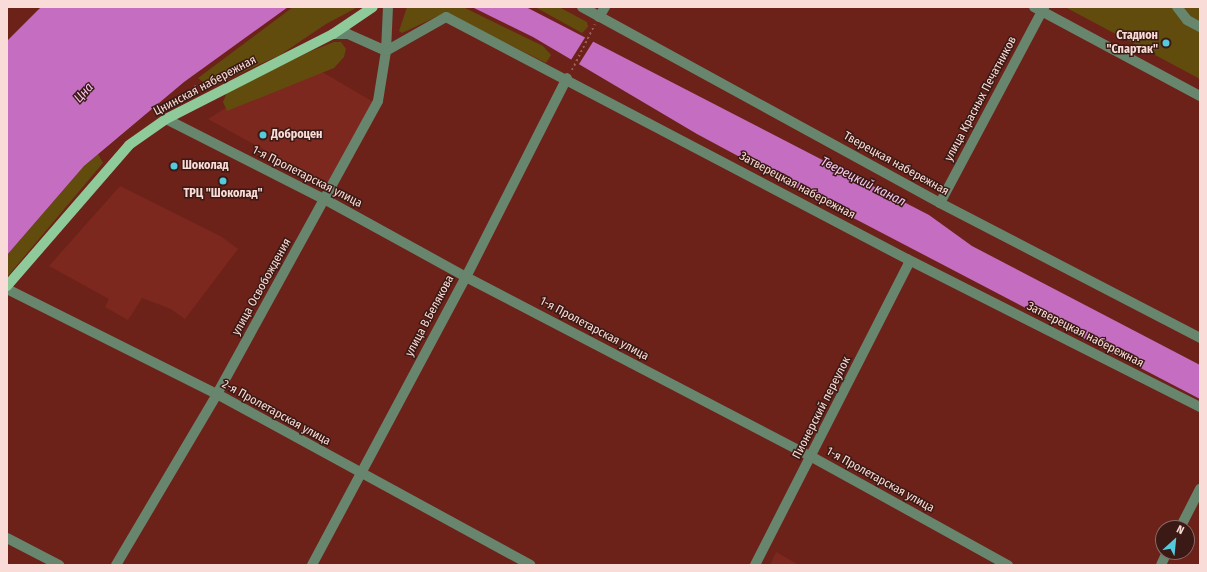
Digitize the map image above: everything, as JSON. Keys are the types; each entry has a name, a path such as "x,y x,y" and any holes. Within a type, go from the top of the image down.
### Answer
{"main road":[{"name":"Цнинская набережная","path":"7,286 129,145 166,119 333,34 373,7"}],"street":[{"name":"улица Освобождения","path":"116,565 217,394 326,200 378,101 386,51 388,7"},
{"name":"Тверецкая набережная","path":"582,7 940,204 1200,338"},
{"path":"600,17 605,7"},
{"path":"1177,7 1186,20 1200,27"},
{"path":"1040,8 1200,96"},
{"name":"улица Красных Печатников","path":"940,204 1040,8"},
{"name":"Затверецкая набережная","path":"386,51 446,17 567,78 910,261 1200,407"},
{"path":"333,34 348,34 386,51"},
{"name":"улица В.Белякова","path":"312,565 466,276 567,78"},
{"name":"1-я Пролетарская улица","path":"166,119 326,200 466,276 812,457 1008,565"},
{"name":"Пионерский переулок","path":"755,565 812,457 910,261"},
{"name":"2-я Пролетарская улица","path":"7,289 217,394 360,474 530,565"},
{"path":"1184,520 1200,489"},
{"path":"7,538 59,565"}],"path":[{"path":"567,78 600,17"},
{"path":"194,87 201,84"}],"shaded area":[{"path":"293,7 358,7 326,24 280,55 214,85 209,87 198,78"},
{"path":"407,7 463,7 543,46 551,55 546,63 476,28 438,16 402,33 399,31"},
{"path":"535,7 559,7 587,22 588,27 582,33"},
{"name":"Стадион \"Спартак\"","path":"1065,7 1200,7 1200,79"},
{"path":"334,42 341,42 346,49 344,57 334,68 227,111 223,102 227,92 311,51"},
{"path":"302,60 375,103 328,185 208,119"},
{"path":"98,154 103,163 7,277 7,255 84,166"},
{"path":"120,186 222,237 238,249 185,319 171,309 142,298 128,320 105,307 109,299 49,266"},
{"path":"776,552 799,565 770,565"}],"water":[{"name":"Цна","path":"41,7 288,7 184,82 84,166 7,255 7,41"},
{"name":"Тверецкий канал","path":"472,7 526,7 929,215 972,246 1200,365 1200,399 840,211 697,134 533,37"}],"pier":[{"path":"586,36 594,41 577,67 570,62"}],"place":[{"name":"Стадион \"Спартак\"","path":"1166,43"},
{"name":"Доброцен","path":"263,135"},
{"name":"Шоколад","path":"174,166"},
{"name":"ТРЦ \"Шоколад\"","path":"223,181"}]}
